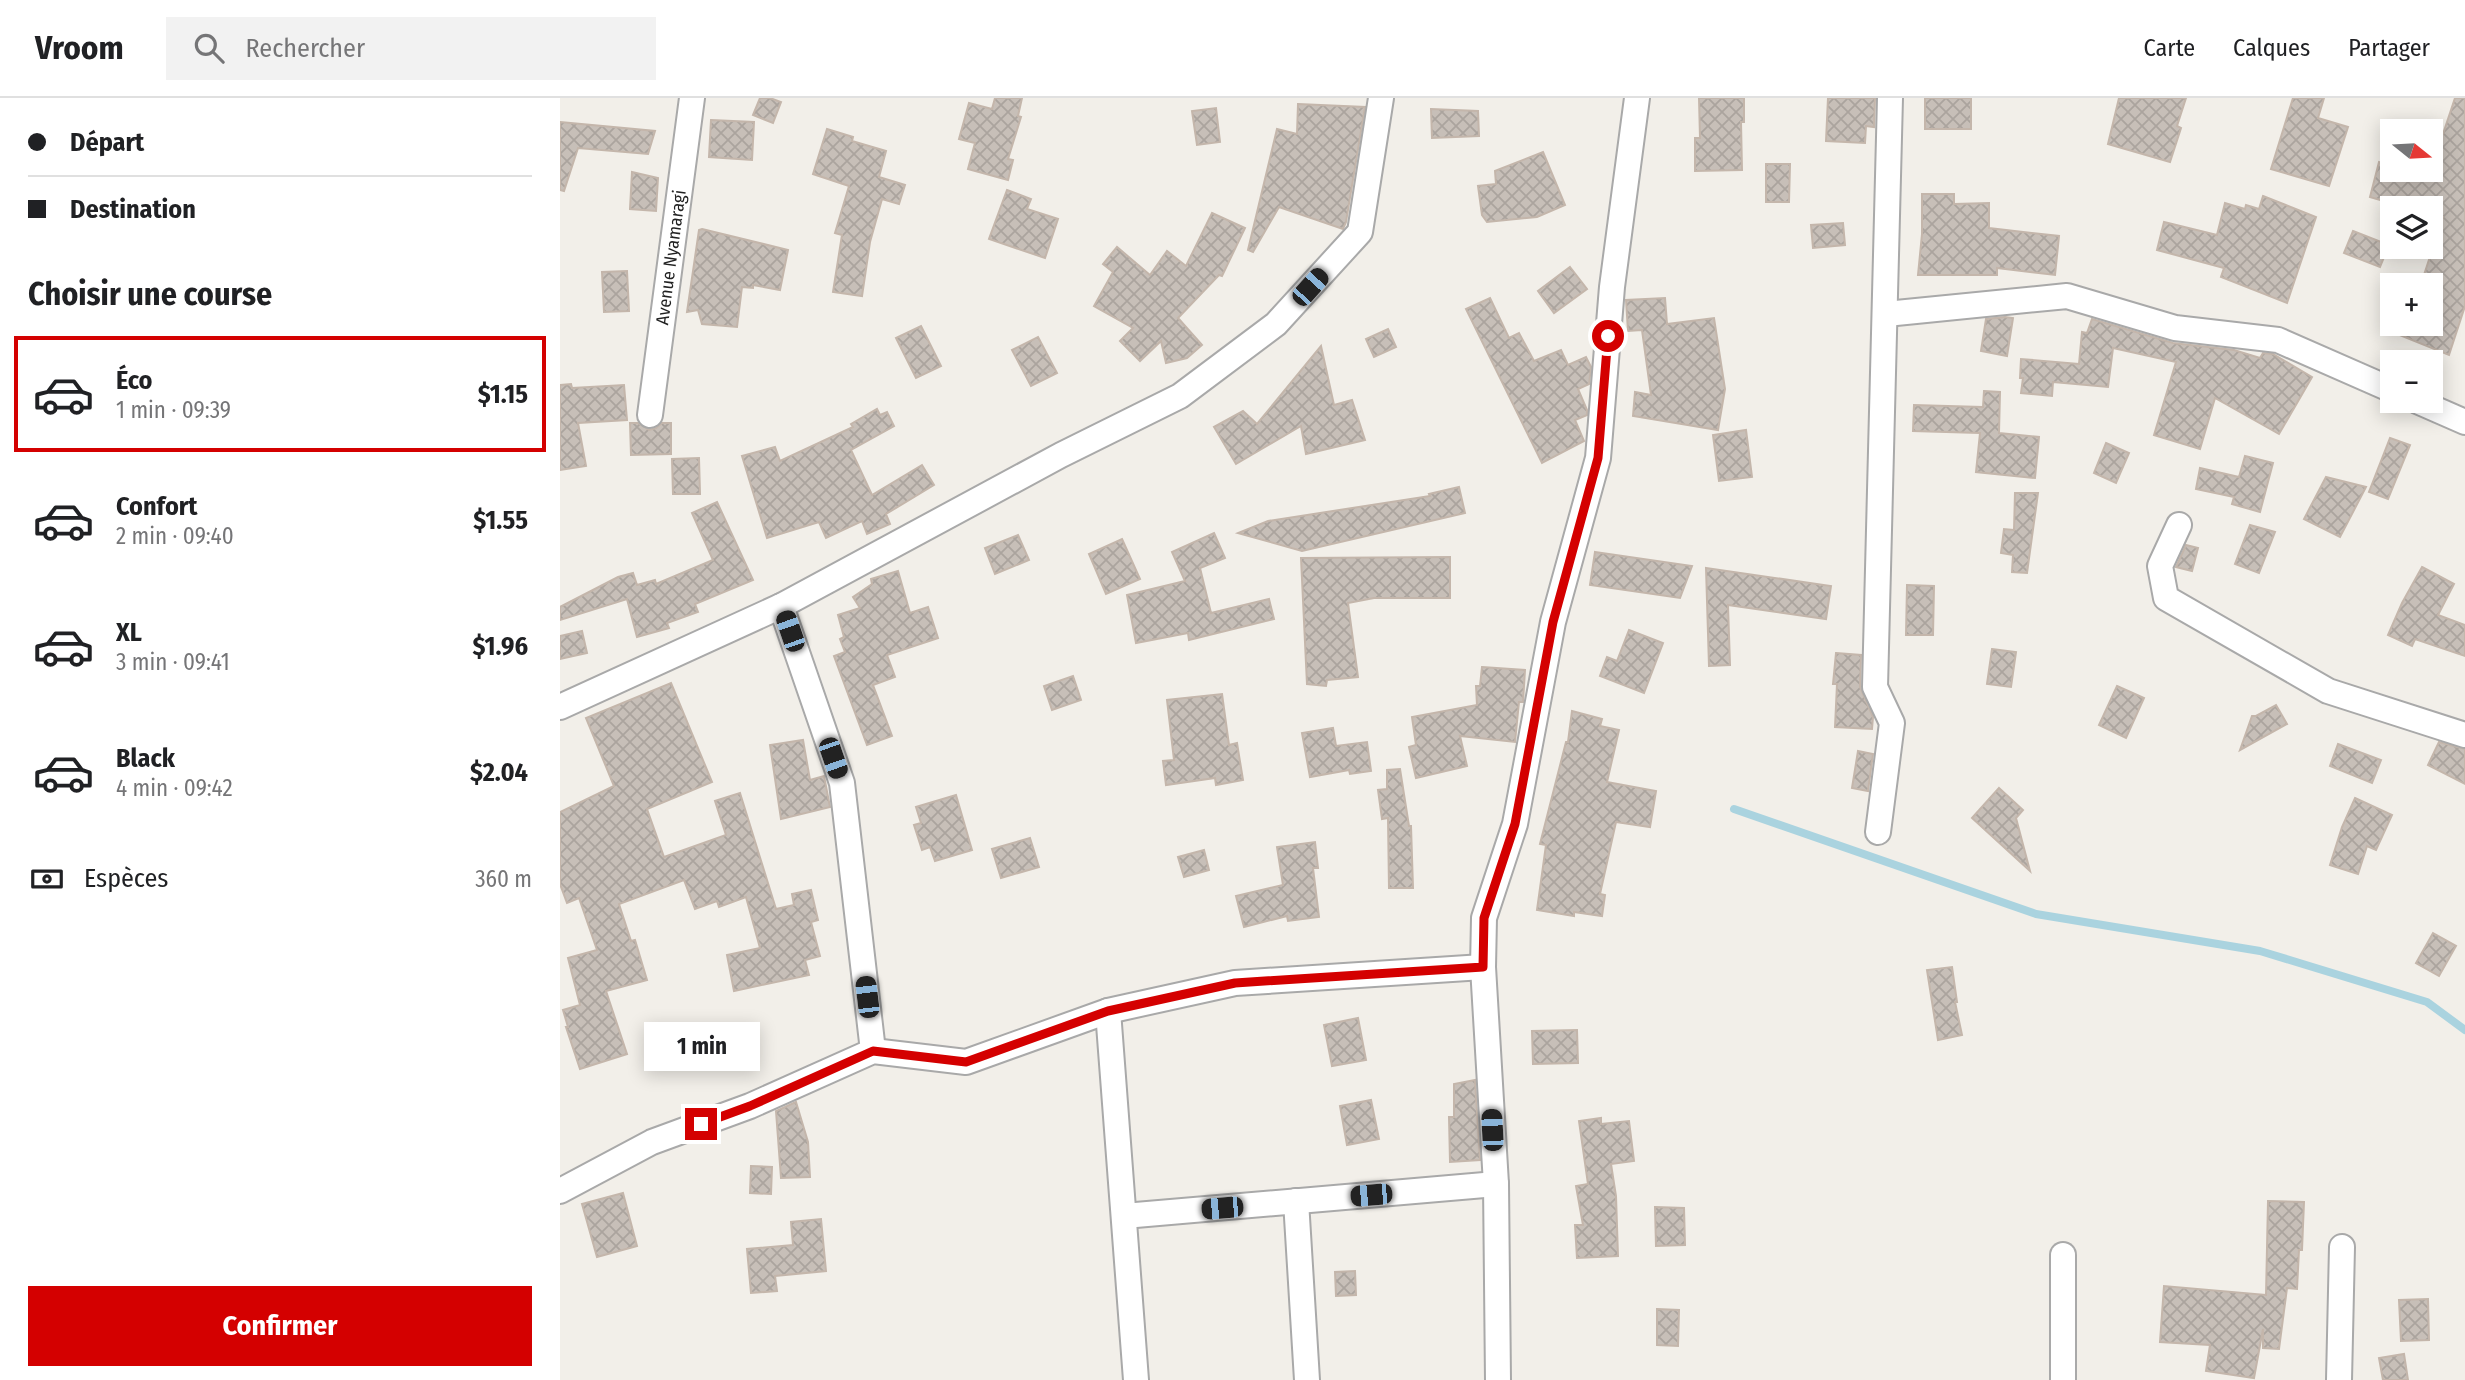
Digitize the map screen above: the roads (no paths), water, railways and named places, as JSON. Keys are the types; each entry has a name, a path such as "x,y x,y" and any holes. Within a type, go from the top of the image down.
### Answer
{"street":[{"name":"Avenue Nyamaragi","path":"650,415 692,98"},
{"path":"560,707 781,606 1061,455 1180,396 1276,324 1360,232 1381,98"},
{"path":"1497,1380 1496,1184 1483,967 1484,918 1515,824 1553,622 1598,458 1612,288 1637,98"},
{"path":"1878,832 1892,723 1875,687 1891,98"},
{"path":"1886,314 2067,296 2175,328 2277,340 2380,385"},
{"path":"2443,412 2465,422"},
{"path":"2179,524 2160,566 2166,598 2329,691 2465,735"},
{"path":"781,606 842,783 873,1051"},
{"path":"560,1191 652,1142 750,1106 873,1051 966,1062 1108,1011 1235,983 1483,967"},
{"path":"1108,1011 1136,1380"},
{"path":"1124,1216 1496,1184"},
{"path":"1296,1202 1307,1380"},
{"path":"2339,1380 2342,1247"},
{"path":"2063,1255 2063,1380"}],"waterway":[{"path":"1734,809 2036,914 2260,951 2427,1002 2465,1030"}]}
